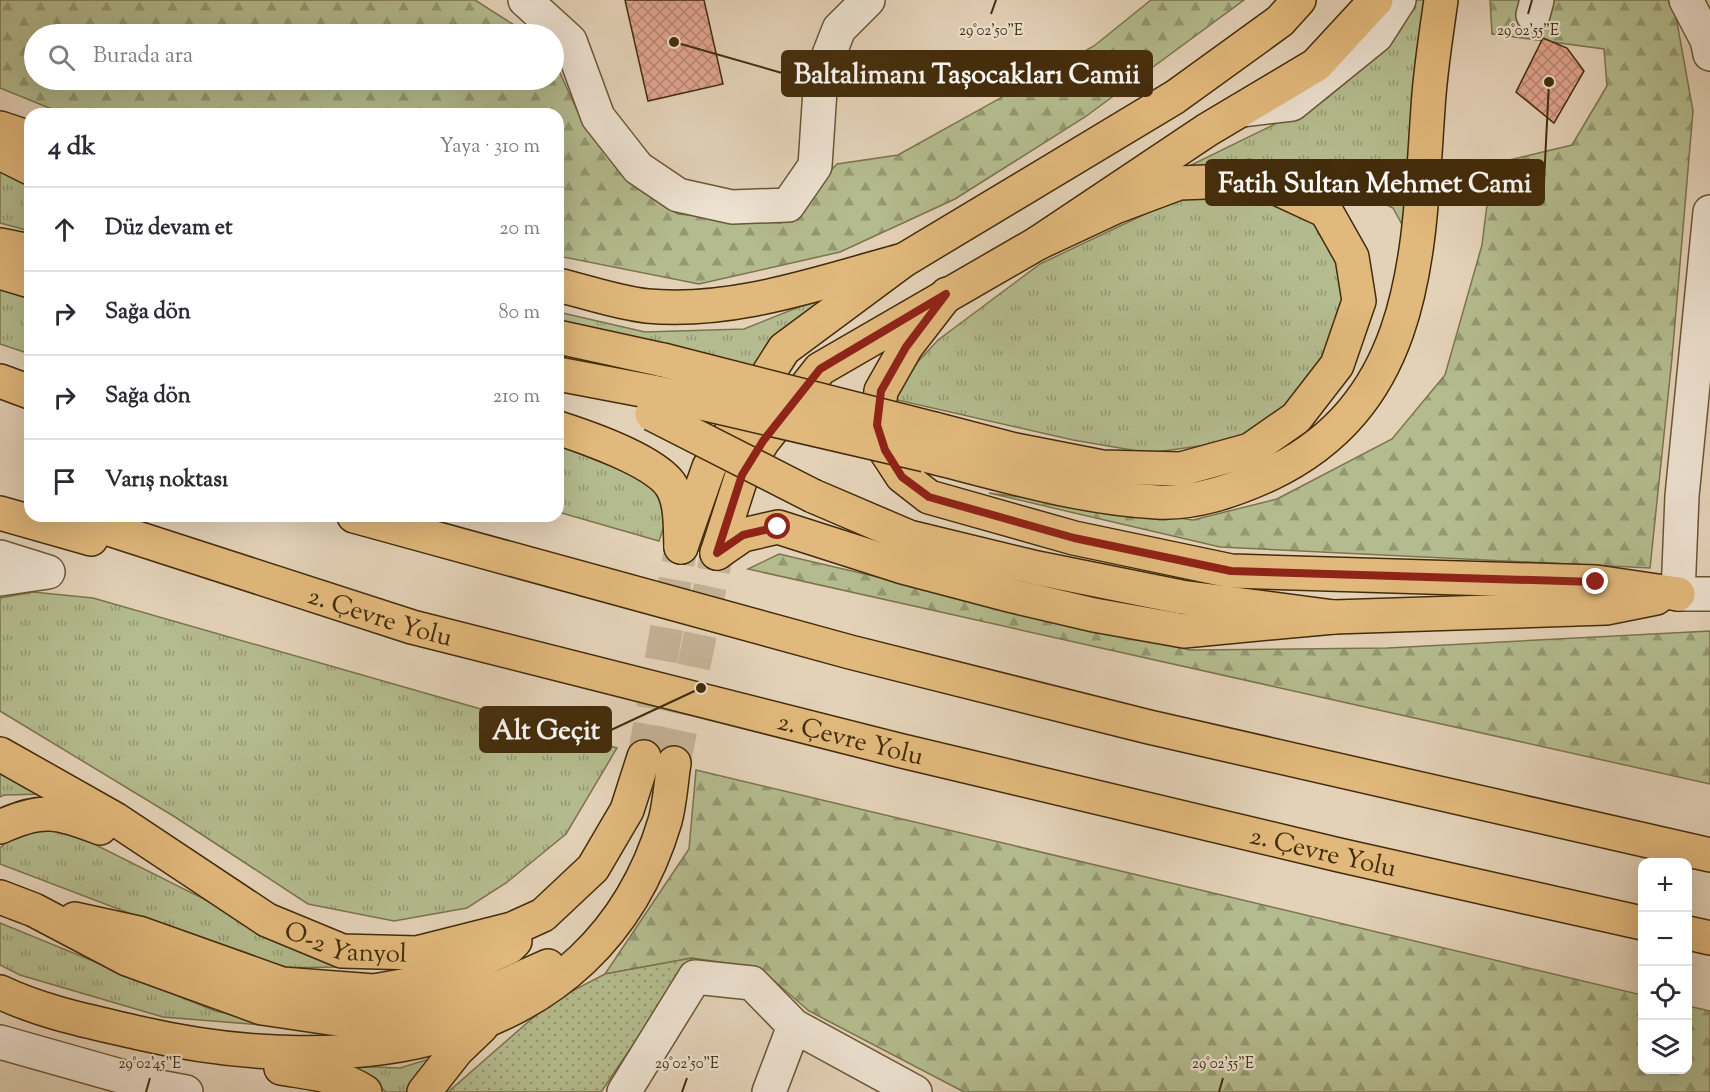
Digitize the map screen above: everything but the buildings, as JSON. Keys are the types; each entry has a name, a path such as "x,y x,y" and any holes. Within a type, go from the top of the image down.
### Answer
{"main road":[{"path":"564,430 638,460 669,483 678,503 681,547 709,467 784,349 904,260 1175,97 1280,21 1299,0"},
{"path":"1038,243 1241,110 1316,65 1376,0"},
{"path":"564,338 663,360 929,442 1028,480 1114,497 1159,502 1205,498 1246,485 1297,461 1327,438 1378,376 1406,307 1414,276 1423,201 1428,106 1441,0"},
{"path":"0,128 24,136"},
{"path":"0,153 24,165"},
{"path":"564,378 655,404 929,442 1102,467 1181,469 1250,450 1296,418 1336,365 1359,301 1352,257 1326,211 1259,180 1179,183 1115,207 1038,243 946,294 820,369 763,441 742,475 717,553 743,535 778,527 903,567 1012,596 1094,615 1184,631 1334,617 1606,608 1678,594"},
{"path":"0,244 24,250"},
{"path":"564,286 646,306 708,306 759,298 904,260"},
{"path":"0,272 24,278"},
{"path":"946,294 906,347 881,391 877,425 885,450 902,477 929,497 1074,538 1231,571 1596,582 1678,594"},
{"path":"0,381 24,390"},
{"path":"0,402 24,410"},
{"path":"655,404 813,496 909,537 1036,568 1181,597 1334,617"},
{"path":"0,494 24,502"},
{"path":"0,513 24,520"},
{"path":"33,522 412,627"},
{"name":"2. Çevre Yolu","path":"88,522 412,627 898,750 1339,855 1638,922"},
{"path":"377,522 850,652 1126,721 1710,855"},
{"name":"O-2 Yanyol","path":"0,754 115,819 267,920 342,951 417,953 512,929 543,915 593,868 659,760 665,821 642,877 613,925"},
{"path":"0,827 27,814 62,814 158,848"},
{"path":"0,897 34,910 127,959 262,1008 364,1023 426,1009 501,987 578,950 613,925"},
{"path":"34,910 139,933 282,984 374,991 441,979 509,946 543,915"},
{"path":"189,1045 267,1053 360,1052 429,1041 489,1020 565,975 613,925"},
{"path":"1692,934 1710,938"},
{"path":"0,992 19,1001 81,1020 189,1045 261,1065 326,1075 351,1082 365,1092"},
{"path":"424,1092 457,1050 489,1020"}],"street":[{"path":"525,0 551,24"},
{"path":"564,36 570,41 597,117 638,168 678,195 732,207 788,206 815,166 821,75 839,29 868,0"},
{"path":"1241,110 1292,104 1376,36 1399,0"},
{"path":"1686,0 1708,47"},
{"path":"1702,0 1708,47"},
{"path":"1709,221 1682,496 1678,594 1710,594"},
{"path":"0,557 48,572 0,579"},
{"path":"624,1092 695,976 752,983 794,1026 915,1092"},
{"path":"769,1092 794,1026"},
{"path":"0,1042 159,1087 186,1092"}],"green space":[{"path":"0,0 475,0 512,24 24,24 24,90 564,90 564,82 582,121 644,193 678,214 781,223 837,164 898,155 1094,46 1151,0 1244,0 1085,117 955,199 840,252 699,284 564,257 564,108 49,108 0,88"},
{"path":"1414,0 1427,0 1411,241 1393,208 1342,182 1249,159 1175,173 1326,99 1400,31"},
{"path":"1490,0 1673,0 1693,111 1672,358 1650,568 1220,547 989,493 1193,520 1277,499 1392,439 1445,375 1482,245 1492,164 1572,145 1607,86 1604,49 1492,34"},
{"path":"0,170 24,184 24,229 0,223"},
{"path":"1265,194 1313,216 1338,261 1347,308 1324,364 1285,410 1235,441 1149,453 1073,440 893,399 900,381 938,340 1040,264 1183,196"},
{"path":"0,286 24,292 24,352 0,344"},
{"path":"829,295 749,371 564,323 564,313 645,332 744,329"},
{"path":"564,447 653,483 667,517 659,541 564,514"},
{"path":"779,554 1190,650 1388,648 1710,631 1710,784 748,569"},
{"path":"33,592 93,598 617,748 566,834 506,883 467,908 394,921 308,904 175,817 0,711 0,598"},
{"path":"0,768 46,794 0,797"},
{"path":"696,770 1638,994 1638,1074 1692,1074 1692,1007 1710,1011 1710,1092 964,1092 809,1011 759,968 692,958 605,974 689,849"},
{"path":"38,828 76,835 340,967 273,968 0,864 0,848 11,837"},
{"path":"0,923 215,1011 301,1028 163,1017 20,975 0,965"},
{"path":"692,958 601,1092 448,1092 551,1002 605,974"},
{"path":"439,1056 409,1092 386,1092 365,1073 346,1066 400,1068"}],"tunnel":[{"path":"644,757 681,547"},
{"path":"674,763 717,553"}],"place":[{"name":"Baltalimanı Taşocakları Camii","path":"674,42"},
{"name":"Fatih Sultan Mehmet Cami","path":"1549,82"},
{"name":"Alt Geçit","path":"701,688"}],"route":[{"path":"778,527 743,535 717,553 742,475 763,441 820,369 946,294 906,347 881,391 877,425 885,450 902,477 929,497 1074,538 1231,571 1596,582"}]}
